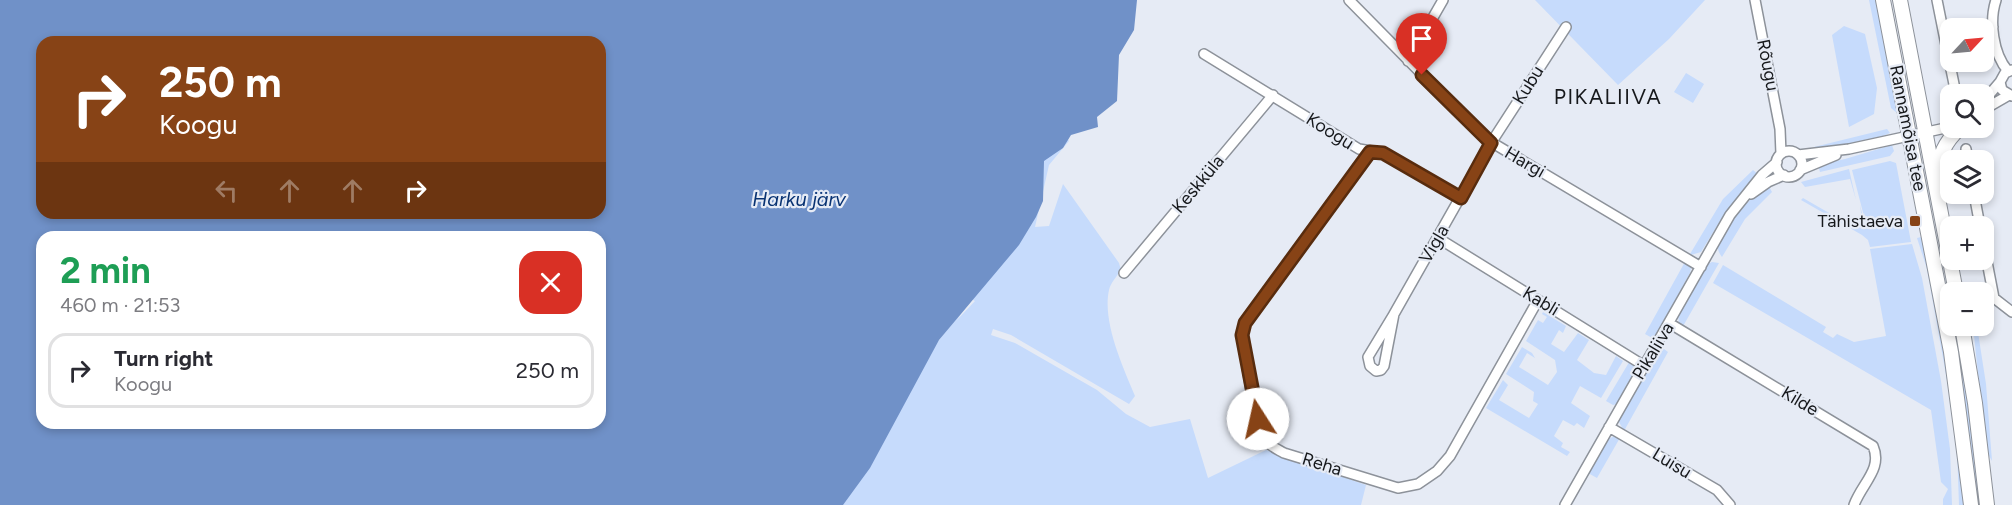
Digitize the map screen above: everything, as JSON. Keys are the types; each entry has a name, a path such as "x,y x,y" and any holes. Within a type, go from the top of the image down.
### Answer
{"main road":[{"name":"Rannamõisa tee","path":"1883,0 1951,352 1971,505"},
{"name":"Rannamõisa tee","path":"1900,0 1954,282"},
{"path":"1939,202 1943,192 1940,155 1950,138"},
{"path":"1964,336 1975,404 1987,505"}],"street":[{"name":"Hargi","path":"1349,0 1491,143 1701,267"},
{"path":"1408,61 1443,0"},
{"name":"Rõugu","path":"1755,0 1780,129 1779,158"},
{"path":"1937,0 1942,18"},
{"path":"1993,18 1996,0"},
{"name":"Kubu","path":"1491,143 1566,27"},
{"path":"1994,34 2000,57 2010,71 2003,75 1994,89"},
{"name":"Koogu","path":"1204,54 1359,149 1383,153 1461,198"},
{"path":"1994,104 2010,96 2002,90 2000,82"},
{"name":"Keskküla","path":"1124,273 1273,95"},
{"name":"Rõugu","path":"1780,129 1795,153"},
{"name":"Pikaliiva","path":"1565,505 1730,215 1762,175 1779,158 1795,153 1849,149 1940,129"},
{"name":"Vigla","path":"1394,314 1384,366 1381,370 1376,371 1370,366 1368,357 1491,143"},
{"name":"Pikaliiva","path":"1744,199 1768,182 1784,175 1794,176 1800,170 1849,149"},
{"name":"Reha","path":"1370,152 1245,323 1242,335 1258,419 1266,440 1273,447 1284,453 1398,488 1418,484 1437,471 1450,456 1538,300"},
{"path":"1795,153 1802,162 1800,170"},
{"path":"1779,158 1778,170 1784,175"},
{"name":"Kabli","path":"1438,238 1643,365"},
{"path":"1989,270 1994,298 2012,312"},
{"name":"Kilde","path":"1670,323 1873,446 1877,456 1876,464 1854,505"},
{"name":"Luisu","path":"1609,427 1717,490 1730,505"}],"shaded area":[{"path":"1535,0 1705,0 1669,39 1618,85"},
{"path":"1869,0 1877,0 1899,112 1897,113 1891,108"},
{"path":"1844,26 1865,34 1877,88 1874,114 1849,127 1832,35"},
{"path":"1686,73 1704,84 1693,103 1674,92"},
{"path":"1887,129 1890,133 1883,136 1815,151 1814,147"},
{"path":"1065,135 1069,141 1049,165 1035,227 1049,226 1063,184 1119,263 1121,270 1109,290 1108,316 1115,344 1135,396 1129,404 1011,335 993,329 991,335 1015,343 1097,390 1126,414 1150,427 1190,419 1208,478 1266,450 1366,485 1361,505 816,505 874,420 969,303 956,321 975,301 966,296 1009,188"},
{"path":"1892,145 1894,151 1890,156 1820,172 1818,165"},
{"path":"1890,161 1896,163 1911,242 1870,247 1868,240 1862,235 1801,200 1803,198 1850,225 1862,222 1860,204 1865,228 1867,228 1852,170"},
{"path":"1849,169 1856,200 1850,179 1805,187 1801,182"},
{"path":"1753,170 1759,175 1725,213 1701,252 1691,255 1723,199"},
{"path":"1768,185 1772,192 1745,219 1722,257 1718,251 1718,244 1726,229 1747,203"},
{"path":"1921,237 1928,257 1940,336 1945,354 1965,505 1959,505 1957,449 1948,386 1927,269 1917,238"},
{"path":"1912,244 1922,278 1941,381 1950,449 1952,505 1943,505 1948,489 1941,482 1931,410 1713,283 1723,265 1826,327 1823,332 1833,338 1837,334 1854,342 1886,336 1870,249"},
{"path":"1686,260 1691,268 1690,273 1654,339 1645,334"},
{"path":"1712,262 1719,263 1682,328 1678,315 1706,265"},
{"path":"1543,312 1566,326 1563,333 1559,330 1551,344 1564,352 1578,333 1589,340 1577,360 1594,373 1606,375 1616,356 1623,361 1601,398 1580,386 1571,403 1590,416 1584,428 1577,423 1574,426 1563,420 1554,436 1563,443 1561,447 1570,452 1567,456 1486,408 1503,380 1508,385 1499,400 1529,418 1538,404 1533,401 1534,392 1506,374 1522,347 1532,353 1535,358 1527,353 1519,367 1548,385 1557,372 1555,360 1526,341 1538,320 1543,323 1547,317 1542,314"},
{"path":"1953,336 1959,336 1970,403 1982,505 1979,505"},
{"path":"1974,336 1979,336 1986,384 1992,461 1985,440"},
{"path":"1660,346 1668,352 1624,431 1619,422 1620,416"},
{"path":"1631,359 1636,367 1634,373 1617,404 1613,405 1606,401"},
{"path":"1616,435 1621,436 1597,478 1588,473 1607,440"}],"water":[{"name":"Harku järv","path":"0,0 1137,0 1134,30 1119,55 1117,101 1097,117 1098,127 1071,135 1063,148 1044,161 1043,201 1036,217 1019,245 939,340 870,468 843,505 0,505"}],"place":[{"name":"Tähistaeva","path":"1915,221"}],"district":[{"name":"PIKALIIVA","path":"1608,97"}],"route":[{"path":"1258,419 1242,335 1245,323 1370,152 1383,153 1461,198 1491,143 1422,75"}]}
